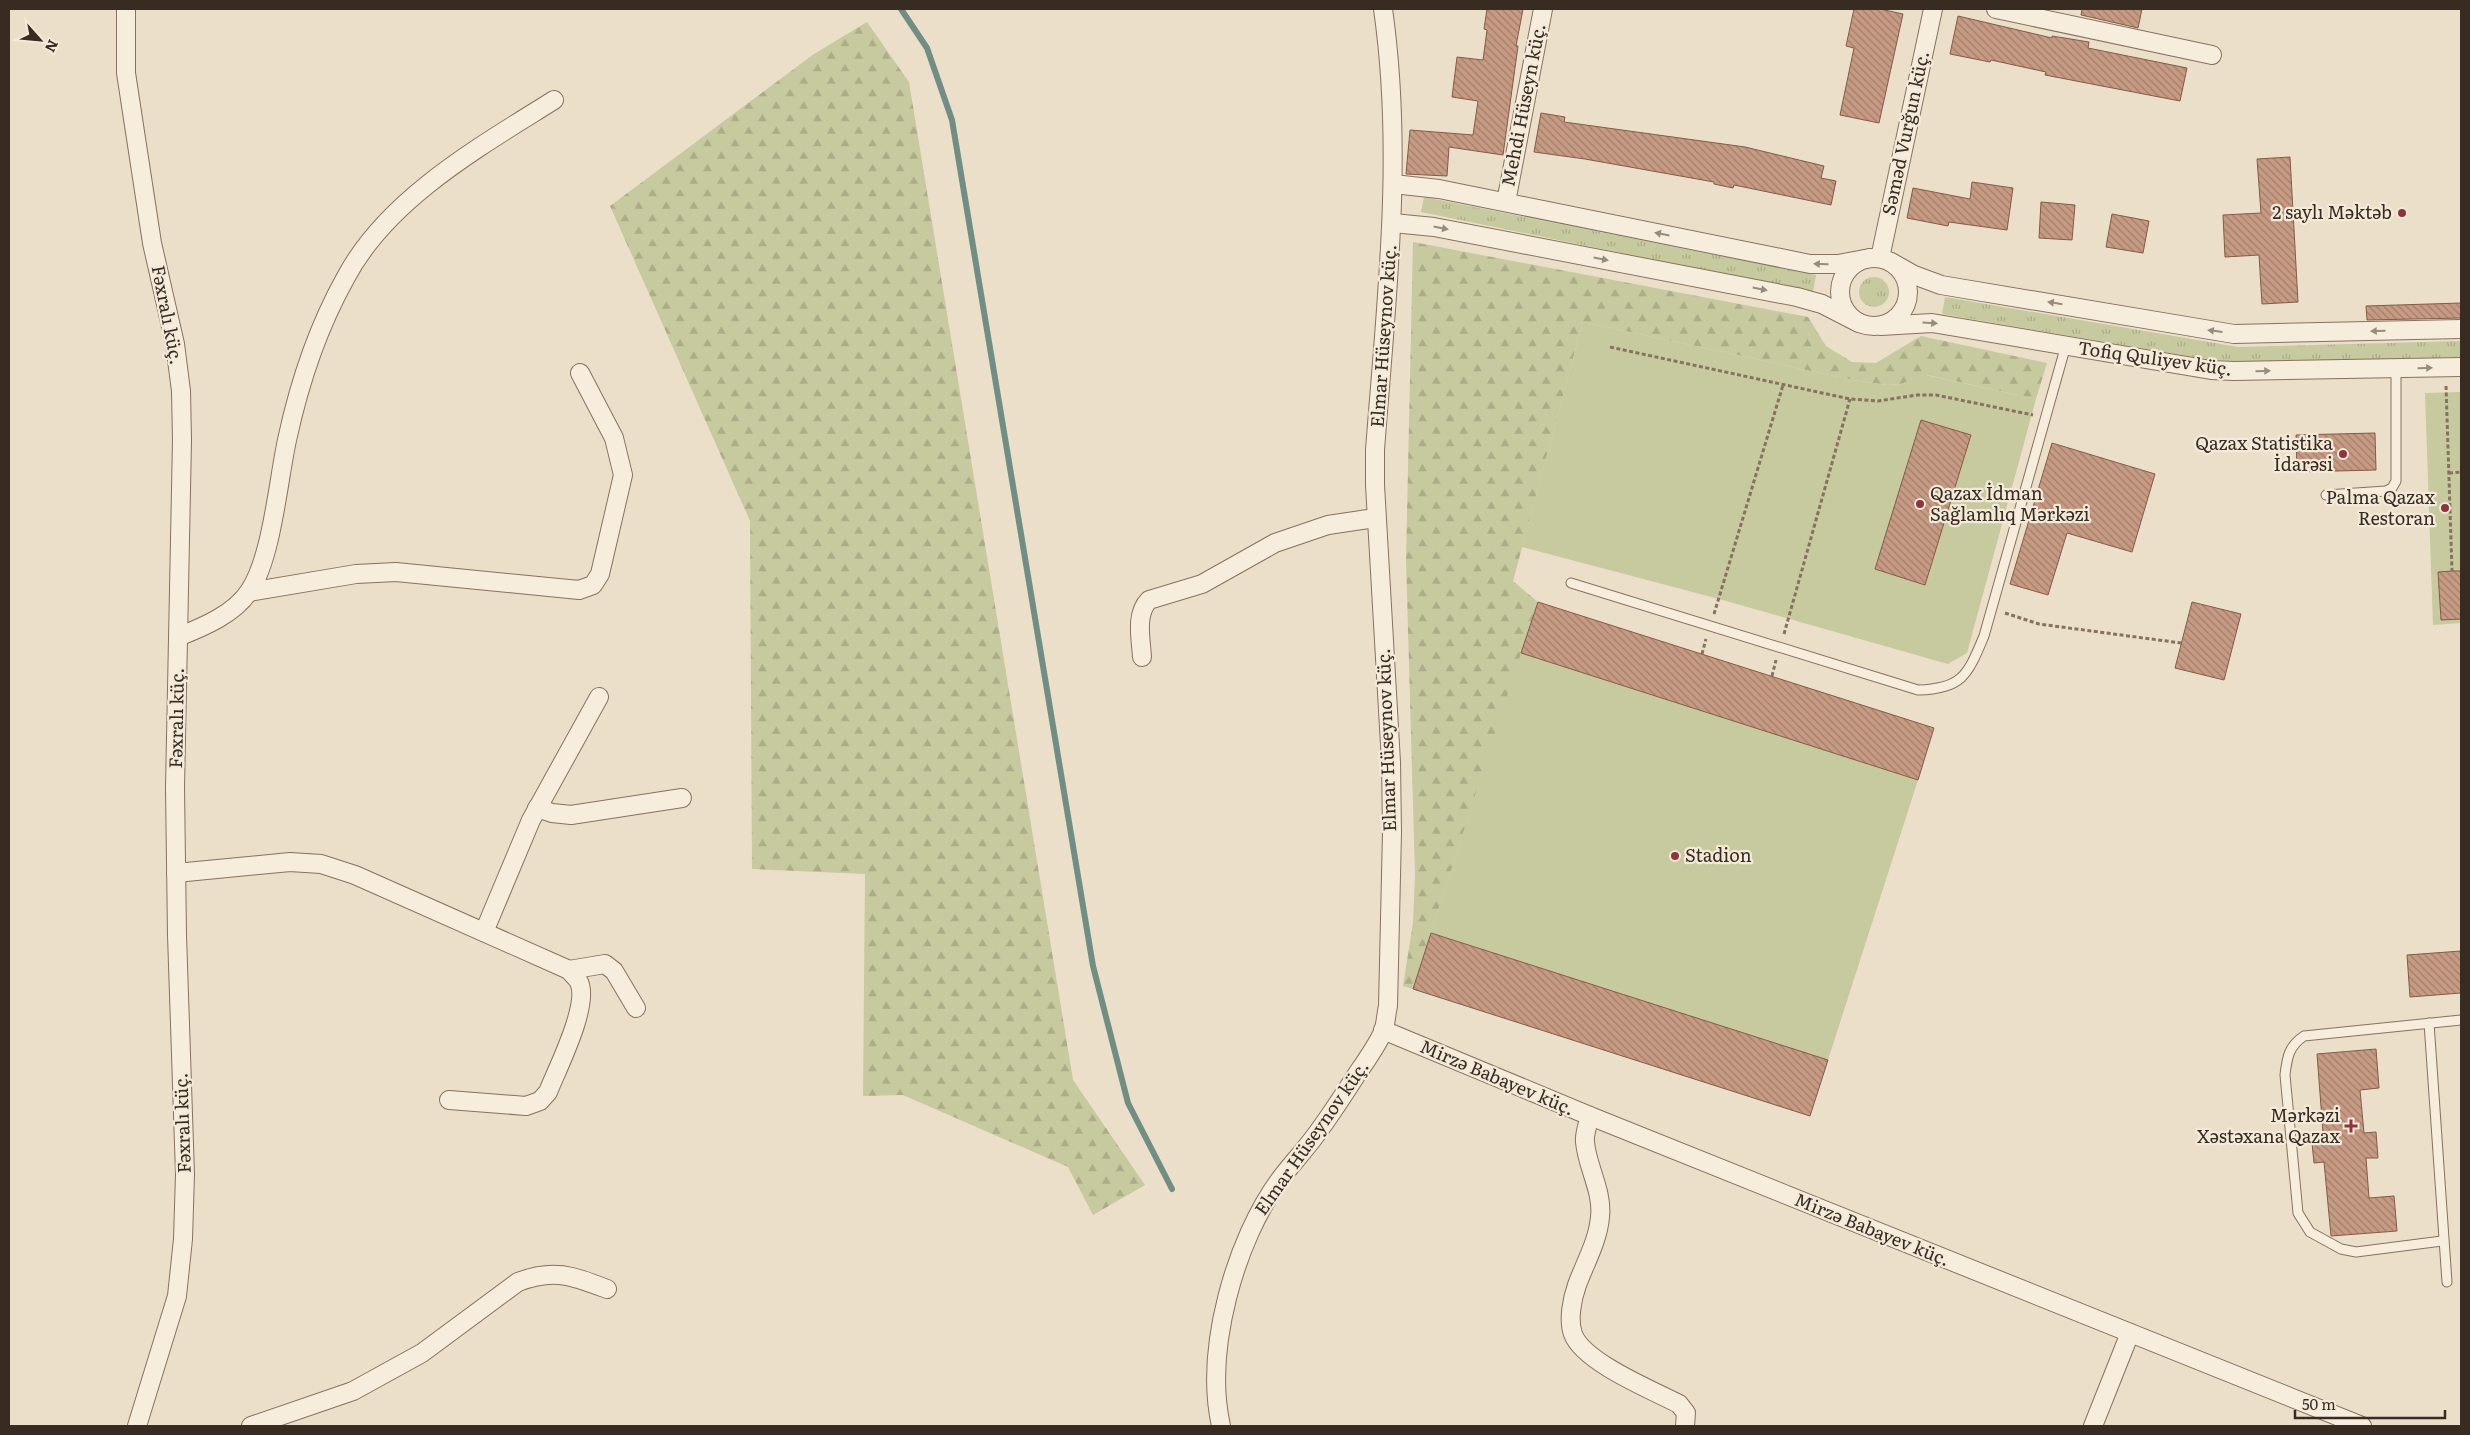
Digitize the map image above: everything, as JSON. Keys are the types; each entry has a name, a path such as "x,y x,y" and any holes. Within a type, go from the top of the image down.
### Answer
{"street":[{"name":"Fəxralı küç.","path":"126,9 126,73 152,243 175,344 181,392 176,873 185,1174 183,1239 176,1296 137,1426"},
{"name":"Elmar Hüseynov küç.","path":"1220,1426 1215,1379 1217,1351 1232,1282 1256,1217 1281,1179 1340,1101 1383,1030 1388,1006 1392,832 1391,762 1376,518 1375,450 1393,224 1388,43 1383,9"},
{"name":"Mehdi Hüseyn küç.","path":"1506,202 1543,9"},
{"name":"Səməd Vurğun küç.","path":"1880,260 1933,9"},
{"path":"1996,9 2212,54"},
{"path":"178,637 207,625 229,610 249,592 261,569 288,438 303,379 316,340 346,276 362,250 420,190 454,162 554,100"},
{"path":"1393,184 1432,188 1506,202 1810,264 1838,264 1880,260 1904,275 1909,292 1907,303 1901,314 1892,322 1881,326"},
{"name":"Tofiq Quliyev küç.","path":"1393,224 1434,227 1797,296 1822,304 1869,326 1932,322 2066,346 2234,372 2453,367"},
{"path":"1859,322 1850,316 1844,308 1841,287 1844,276 1859,262 1880,260"},
{"name":"Tofiq Quliyev küç.","path":"1880,260 1941,285 2234,334 2461,329"},
{"path":"249,592 356,574 396,572 579,590 593,585 600,574 623,475 614,438 580,373"},
{"path":"1142,657 1141,613 1143,606 1149,600 1202,584 1274,543 1336,523 1376,518"},
{"path":"484,932 537,808 599,697"},
{"path":"537,808 552,813 572,815 682,798"},
{"path":"176,873 290,862 321,864 355,875 569,970 579,982 582,997 578,1013 548,1092 540,1101 526,1106 449,1100"},
{"path":"569,970 605,964 614,971 636,1008"},
{"name":"Mirzə Babayev küç.","path":"1383,1030 1590,1116 2352,1424"},
{"path":"1590,1116 1584,1140 1600,1200 1601,1216 1597,1237 1576,1287 1571,1308 1572,1333 1580,1347 1596,1361 1679,1404 1686,1413 1685,1426"},
{"path":"251,1426 353,1391 422,1353 518,1282 535,1276 568,1274 607,1289"},
{"path":"2094,1426 2130,1333"}],"lane":[{"path":"1571,583 1918,690 1941,689 1959,681 1973,663 1984,636 2066,346"},
{"path":"2326,495 2386,491 2392,488 2396,481 2396,369"},
{"path":"2442,1241 2356,1252 2340,1249 2310,1232 2298,1213 2285,1075 2287,1057 2293,1044 2304,1036 2461,1020"},
{"path":"2429,1023 2442,1241 2447,1282"}],"path":[{"path":"1610,346 1850,399 1878,401 1917,395 1936,395 2045,418"},
{"path":"2452,571 2449,473 2453,367"},
{"path":"1702,654 1783,385"},
{"path":"1772,676 1850,399"},
{"path":"2449,473 2461,472"},
{"path":"1992,609 2039,624 2181,644"}],"green space":[{"path":"867,22 909,82 1073,1080 1145,1185 1093,1215 1068,1167 903,1095 863,1096 865,874 752,869 750,521 610,206 814,54"},
{"path":"1424,197 1816,275 1813,292 1421,212"},
{"path":"1413,242 1808,317 1826,346 1852,362 1876,363 1921,336 2047,363 2036,399 1927,375 1901,384 1887,385 1853,380 1583,322 1513,581 1538,602 1413,989 1403,986 1413,923 1415,875 1406,560"},
{"path":"1874,277 1880,278 1888,286 1888,298 1880,306 1874,307 1868,306 1860,298 1859,292 1860,286 1868,278"},
{"path":"1945,297 2238,347 2461,341 2461,357 2301,363 2205,359 1942,314"},
{"path":"1583,322 1853,380 1887,385 1901,384 1926,375 2036,399 1967,653 1948,664 1719,599 1522,547"},
{"name":"Palma Qazax Restoran","path":"2461,392 2461,623 2433,625 2425,393"},
{"name":"Stadion","path":"1521,653 1918,780 1828,1060 1431,933"}],"building":[{"path":"1487,9 1523,9 1516,46 1518,46 1503,155 1449,147 1447,176 1406,174 1410,130 1473,135 1478,101 1452,97 1457,57 1483,60 1487,30 1484,29"},
{"path":"1854,9 1880,9 1903,14 1879,123 1840,115 1854,48 1846,46"},
{"path":"2082,9 2142,9 2138,28 2081,15"},
{"path":"1958,16 2052,38 2052,36 2089,42 2088,48 2187,68 2180,101 2045,75 2046,72 1991,60 1990,62 1950,54"},
{"path":"1541,113 1565,117 1564,122 1745,147 1824,166 1821,178 1836,181 1831,205 1734,185 1733,188 1714,184 1714,182 1534,152"},
{"path":"2290,157 2298,302 2262,304 2259,255 2225,257 2223,215 2261,213 2257,159"},
{"path":"1972,182 2013,188 2007,230 1949,222 1948,226 1907,218 1913,188 1970,199"},
{"path":"2041,202 2075,205 2072,240 2039,238"},
{"path":"2112,214 2149,221 2143,253 2106,247"},
{"path":"2461,303 2461,318 2367,320 2366,306"},
{"path":"1921,420 1971,435 1925,585 1875,569"},
{"path":"2375,433 2376,470 2297,472 2296,435"},
{"path":"2052,443 2155,474 2132,552 2067,533 2048,595 2010,584"},
{"path":"2461,571 2461,619 2441,620 2438,572"},
{"path":"1538,602 1934,728 1918,780 1521,653"},
{"path":"2192,602 2241,614 2224,680 2175,668"},
{"path":"1431,933 1828,1060 1810,1116 1413,989"},
{"path":"2461,951 2461,993 2410,997 2407,955"},
{"path":"2376,1049 2379,1088 2360,1090 2364,1133 2376,1132 2378,1158 2366,1158 2369,1198 2394,1196 2397,1231 2331,1236 2324,1162 2314,1163 2311,1133 2323,1133 2317,1054"}],"waterway":[{"path":"901,9 927,48 952,120 1093,966 1128,1103 1172,1189"}],"place":[{"name":"2 saylı Məktəb","path":"2402,213"},
{"name":"Qazax Statistika İdarəsi","path":"2343,454"},
{"name":"Qazax İdman Sağlamlıq Mərkəzi","path":"1920,504"},
{"name":"Palma Qazax Restoran","path":"2445,508"},
{"name":"Stadion","path":"1675,856"},
{"name":"Mərkəzi Xəstəxana Qazax","path":"2351,1126"}]}
